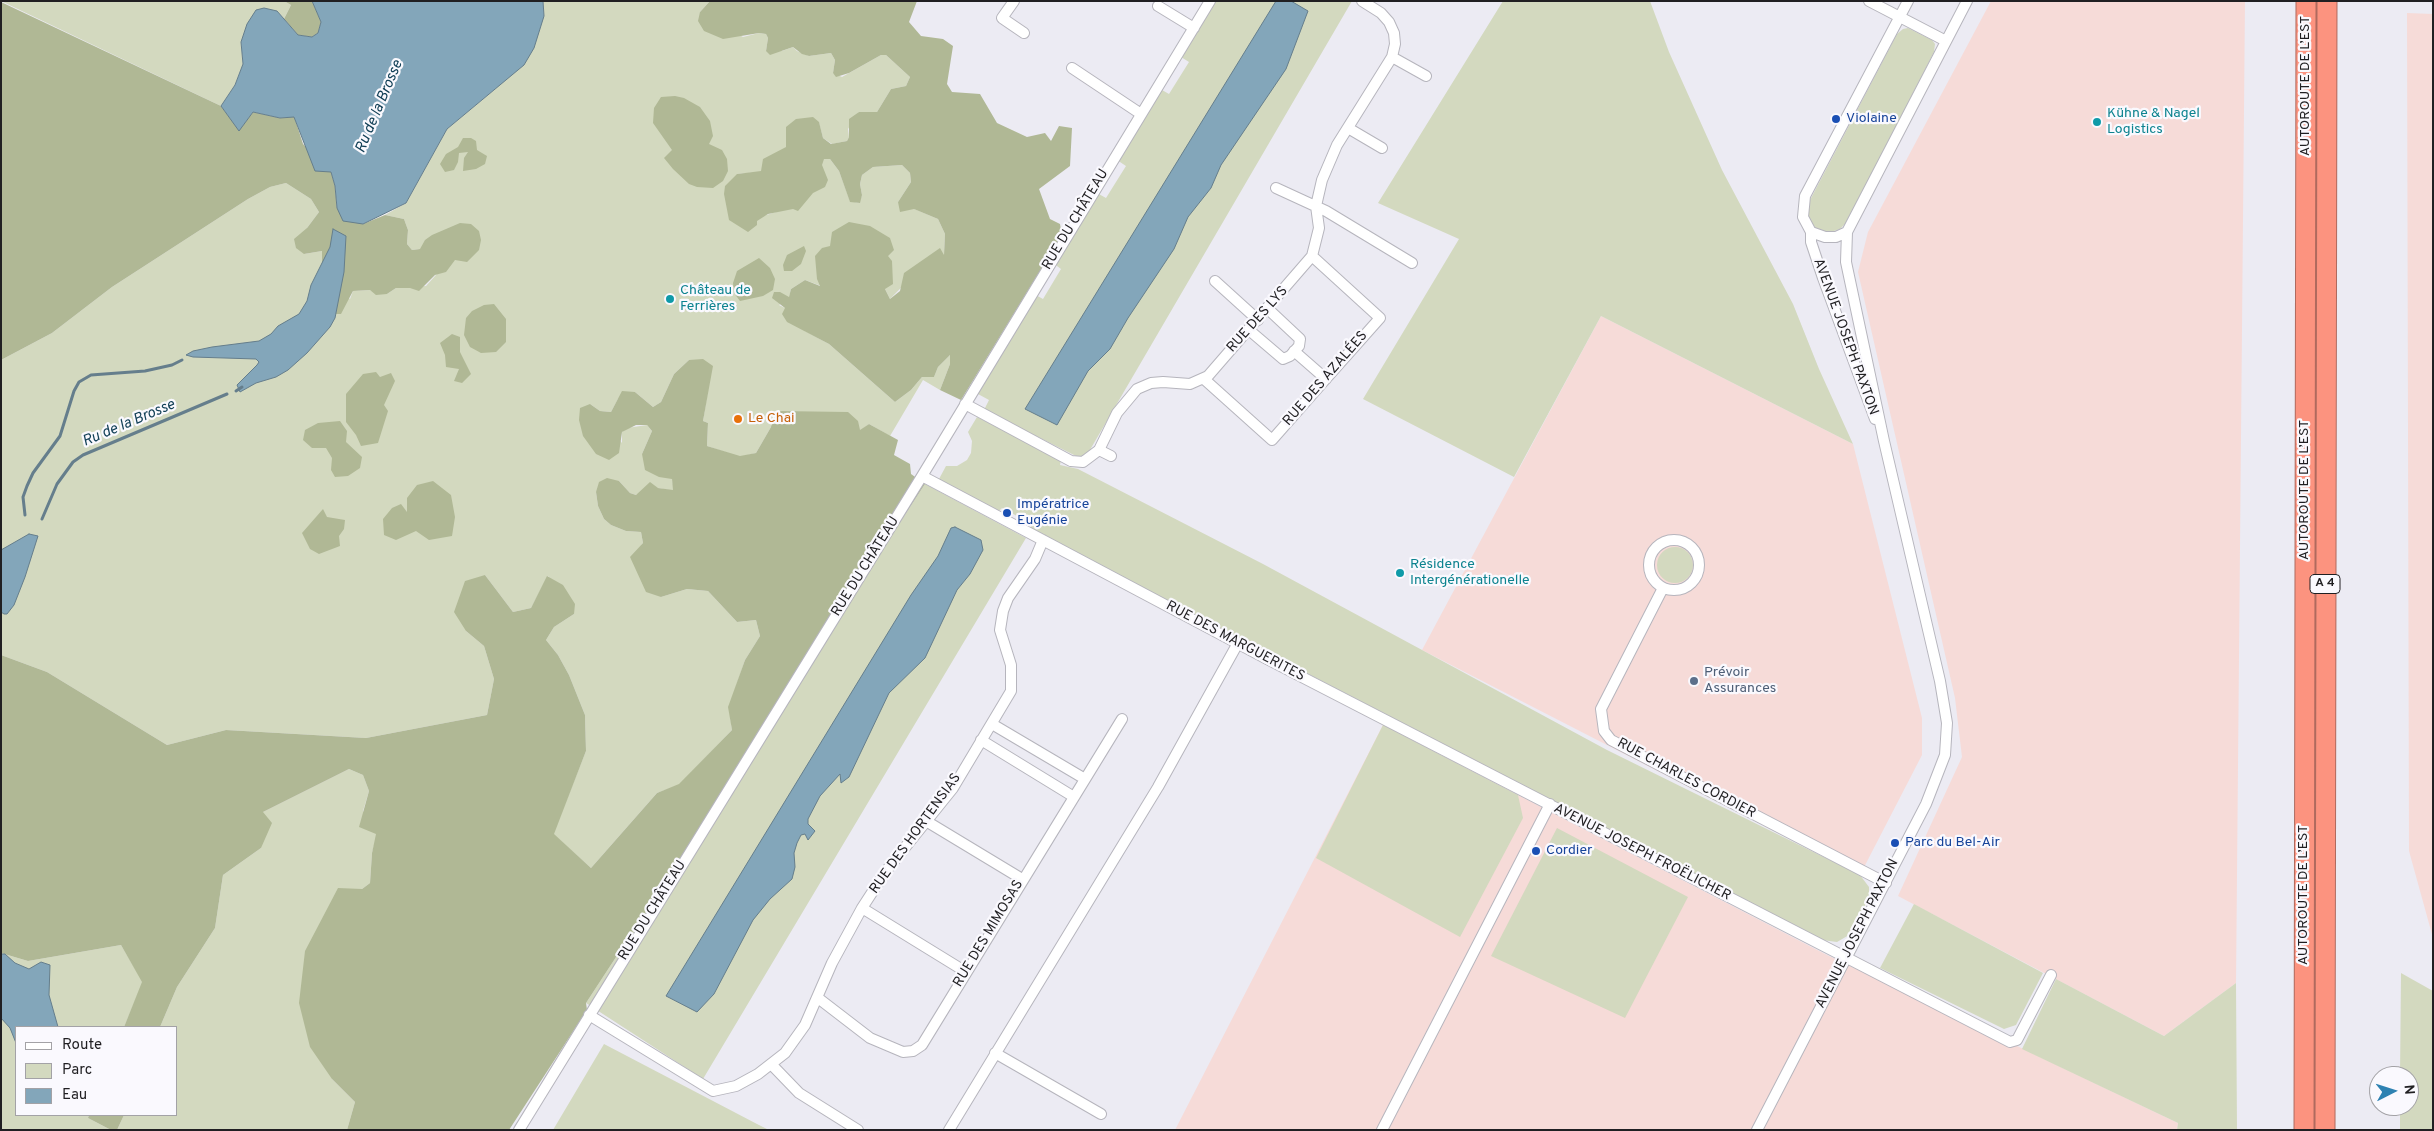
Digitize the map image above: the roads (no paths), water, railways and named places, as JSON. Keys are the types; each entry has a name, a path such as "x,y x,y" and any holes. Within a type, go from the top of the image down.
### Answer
{"highway":[{"name":"AUTOROUTE DE L’EST","path":"2304,1130 2306,1"},
{"name":"AUTOROUTE DE L’EST","path":"2325,1130 2327,1"},
{"path":"2327,39 2339,1"}],"street":[{"path":"1014,1 1002,18 1024,34"},
{"name":"RUE DU CHÂTEAU","path":"519,1130 922,476 1210,1"},
{"name":"RUE DES LYS","path":"1204,379 1268,310 1312,256 1318,228 1316,206 1322,180 1337,145 1392,57 1394,33 1381,13 1362,1"},
{"path":"1869,1 1946,42"},
{"name":"AVENUE JOSEPH PAXTON","path":"1884,441 1823,278 1811,242 1811,232 1803,217 1805,196 1908,1"},
{"name":"AVENUE JOSEPH PAXTON","path":"1757,1130 1933,790 1944,755 1947,723 1940,681 1884,441 1846,262 1847,232 1967,1"},
{"path":"1158,6 1194,28"},
{"path":"1392,57 1426,76"},
{"path":"1072,68 1141,114"},
{"path":"1348,128 1382,148"},
{"path":"1276,188 1316,206 1412,263"},
{"name":"AVENUE JOSEPH PAXTON","path":"1811,232 1826,238 1836,237 1847,232"},
{"name":"RUE DES AZALÉES","path":"1204,379 1272,440 1380,318 1312,256"},
{"path":"1215,281 1258,320"},
{"path":"1249,330 1283,359 1290,356 1299,346 1300,339 1268,310"},
{"path":"1294,351 1326,379"},
{"path":"965,404 1071,461 1083,462 1100,450 1117,413 1137,390 1163,382 1190,384 1204,379"},
{"path":"1100,450 1111,456"},
{"name":"RUE DES MARGUERITES","path":"922,476 1238,643 1550,804"},
{"name":"RUE DES HORTENSIAS","path":"589,1015 694,1082 712,1091 736,1086 771,1064 784,1053 805,1024 832,963 862,908 886,871 953,788 1011,691 1012,677 1000,630 1003,611 1008,598 1035,560 1043,540"},
{"path":"1678,540 1686,542 1697,555 1698,572 1694,580 1680,590 1663,588 1651,576 1649,559 1652,552 1665,541 1678,540"},
{"name":"RUE CHARLES CORDIER","path":"1663,588 1601,709 1604,731 1611,740 1886,883"},
{"path":"949,1130 994,1053 1158,787 1238,643"},
{"name":"RUE DES MIMOSAS","path":"818,998 870,1038 909,1053 922,1045 1022,879 1122,719"},
{"path":"992,724 1085,779"},
{"path":"981,740 1074,797"},
{"name":"AVENUE JOSEPH FROËLICHER","path":"1382,1130 1550,804 2010,1042 2017,1040 2051,974"},
{"path":"926,820 1022,879"},
{"path":"862,908 966,972"},
{"path":"994,1053 1101,1114"},
{"path":"771,1064 799,1093 858,1130"}],"water":[{"path":"312,1 543,1 544,16 534,48 524,65 447,129 406,203 363,224 343,221 337,208 335,186 331,172 315,171 294,117 280,118 253,112 239,131 221,106 235,85 243,64 241,42 247,24 256,10 264,8 277,11 298,35 312,37 318,33 321,22"},
{"path":"1276,1 1291,1 1308,11 1286,69 1221,165 1211,188 1188,217 1174,249 1128,318 1110,349 1088,371 1057,425 1025,409"},
{"path":"333,229 346,236 344,272 335,318 330,327 307,353 288,370 276,377 256,383 240,392 237,385 257,365 259,362 256,359 193,357 186,355 193,351 212,347 259,341 271,334 278,326 299,314 307,301 311,285 330,247"},
{"path":"955,527 981,540 983,550 970,574 957,590 925,658 889,693 849,777 841,783 840,774 820,796 808,819 808,824 815,831 808,840 805,834 801,835 797,843 794,853 795,867 792,879 770,899 753,920 714,994 697,1012 666,996 911,595 938,556 951,528"},
{"path":"29,534 38,536 14,605 7,614 4,614 1,612 1,550"},
{"path":"1,954 5,954 15,963 29,969 41,962 50,965 49,995 58,1026 15,1026 15,1040 10,1028 1,1018"}],"waterway":[{"name":"Ru de la Brosse","path":"25,515 23,497 27,486 33,473 60,436 74,391 79,382 91,375 145,371 172,365 182,360"},
{"name":"Ru de la Brosse","path":"236,391 242,387"},
{"name":"Ru de la Brosse","path":"42,519 57,484 73,462 83,455 227,394"}],"place":[{"name":"Violaine","path":"1836,119"},
{"name":"Kühne & Nagel Logistics","path":"2097,122"},
{"name":"Château de Ferrières","path":"670,299"},
{"name":"Le Chai","path":"738,419"},
{"name":"Impératrice Eugénie","path":"1007,513"},
{"name":"Résidence Intergénérationelle","path":"1400,573"},
{"name":"Prévoir Assurances","path":"1694,681"},
{"name":"Parc du Bel-Air","path":"1895,843"},
{"name":"Cordier","path":"1536,851"}]}
